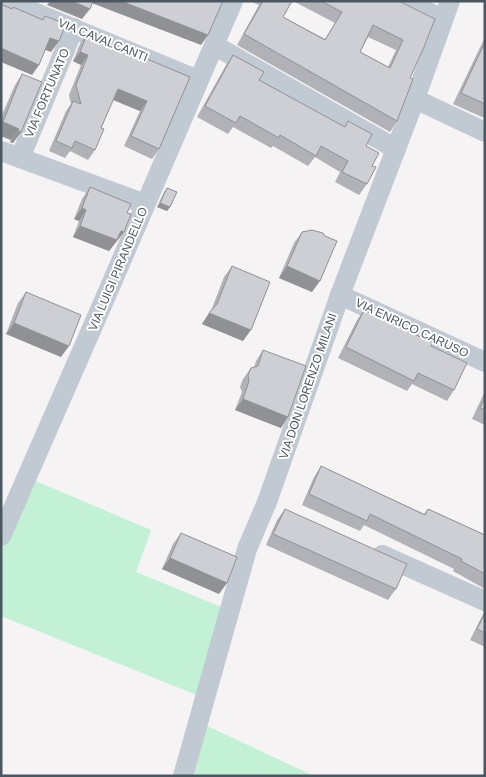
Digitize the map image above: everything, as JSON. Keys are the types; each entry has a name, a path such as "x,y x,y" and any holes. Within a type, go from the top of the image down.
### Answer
{"street":[{"name":"VIA CAVALCANTI","path":"7,1 198,80"},
{"name":"VIA LUIGI PIRANDELLO","path":"1,536 87,342 144,204 232,1"},
{"path":"408,1 443,20"},
{"name":"VIA DON LORENZO MILANI","path":"183,776 247,549 267,502 340,295 415,99 450,1"},
{"name":"VIA FORTUNATO","path":"20,158 74,28"},
{"path":"214,45 396,149"},
{"path":"415,99 485,132"},
{"path":"1,151 144,204"},
{"name":"VIA ENRICO CARUSO","path":"340,295 485,362"},
{"path":"267,502 285,510"},
{"path":"367,548 485,601"}],"green space":[{"path":"31,479 151,530 136,572 224,608 199,696 1,616 1,549"},
{"path":"205,725 314,776 191,776"}],"building":[{"path":"72,1 93,1 90,9"},
{"path":"121,1 223,1 208,35"},
{"path":"263,1 292,1 283,17 325,40 342,12 321,1 401,1 435,19 410,78 413,79 397,121 244,34","holes":["373,25 403,40 390,68 360,52"]},
{"path":"1,4 43,20 45,16 66,24 59,41 50,38 39,65 1,48"},
{"path":"87,34 190,77 159,149 131,136 147,101 118,89 101,128 104,129 95,150 75,141 72,148 56,141 73,101 81,104 76,85 88,55 80,52"},
{"path":"485,42 485,104 461,93"},
{"path":"233,55 264,72 259,80 345,127 348,121 372,134 366,146 379,153 372,166 376,167 367,184 342,172 348,161 321,146 316,156 280,135 279,138 240,116 236,123 205,106"},
{"path":"22,74 42,82 21,132 18,131 19,129 3,122"},
{"path":"90,187 131,204 127,213 131,214 124,232 121,231 117,240 80,226 86,210 82,208"},
{"path":"167,188 177,192 170,207 160,203"},
{"path":"312,230 323,233 325,236 337,241 320,281 287,266 302,232"},
{"path":"232,266 270,282 251,330 209,313 217,304"},
{"path":"26,292 81,315 69,346 14,323"},
{"path":"364,310 433,343 431,346 467,363 454,390 418,373 414,381 346,347"},
{"path":"263,350 306,366 288,417 243,399 249,381 248,375 251,368 258,366"},
{"path":"485,398 485,410 480,408"},
{"path":"321,466 425,515 428,509 485,535 485,574 461,561 462,559 370,514 367,521 309,494"},
{"path":"285,509 407,564 396,589 273,534"},
{"path":"181,533 237,557 227,583 170,558"},
{"path":"485,613 485,633 477,629"}]}
